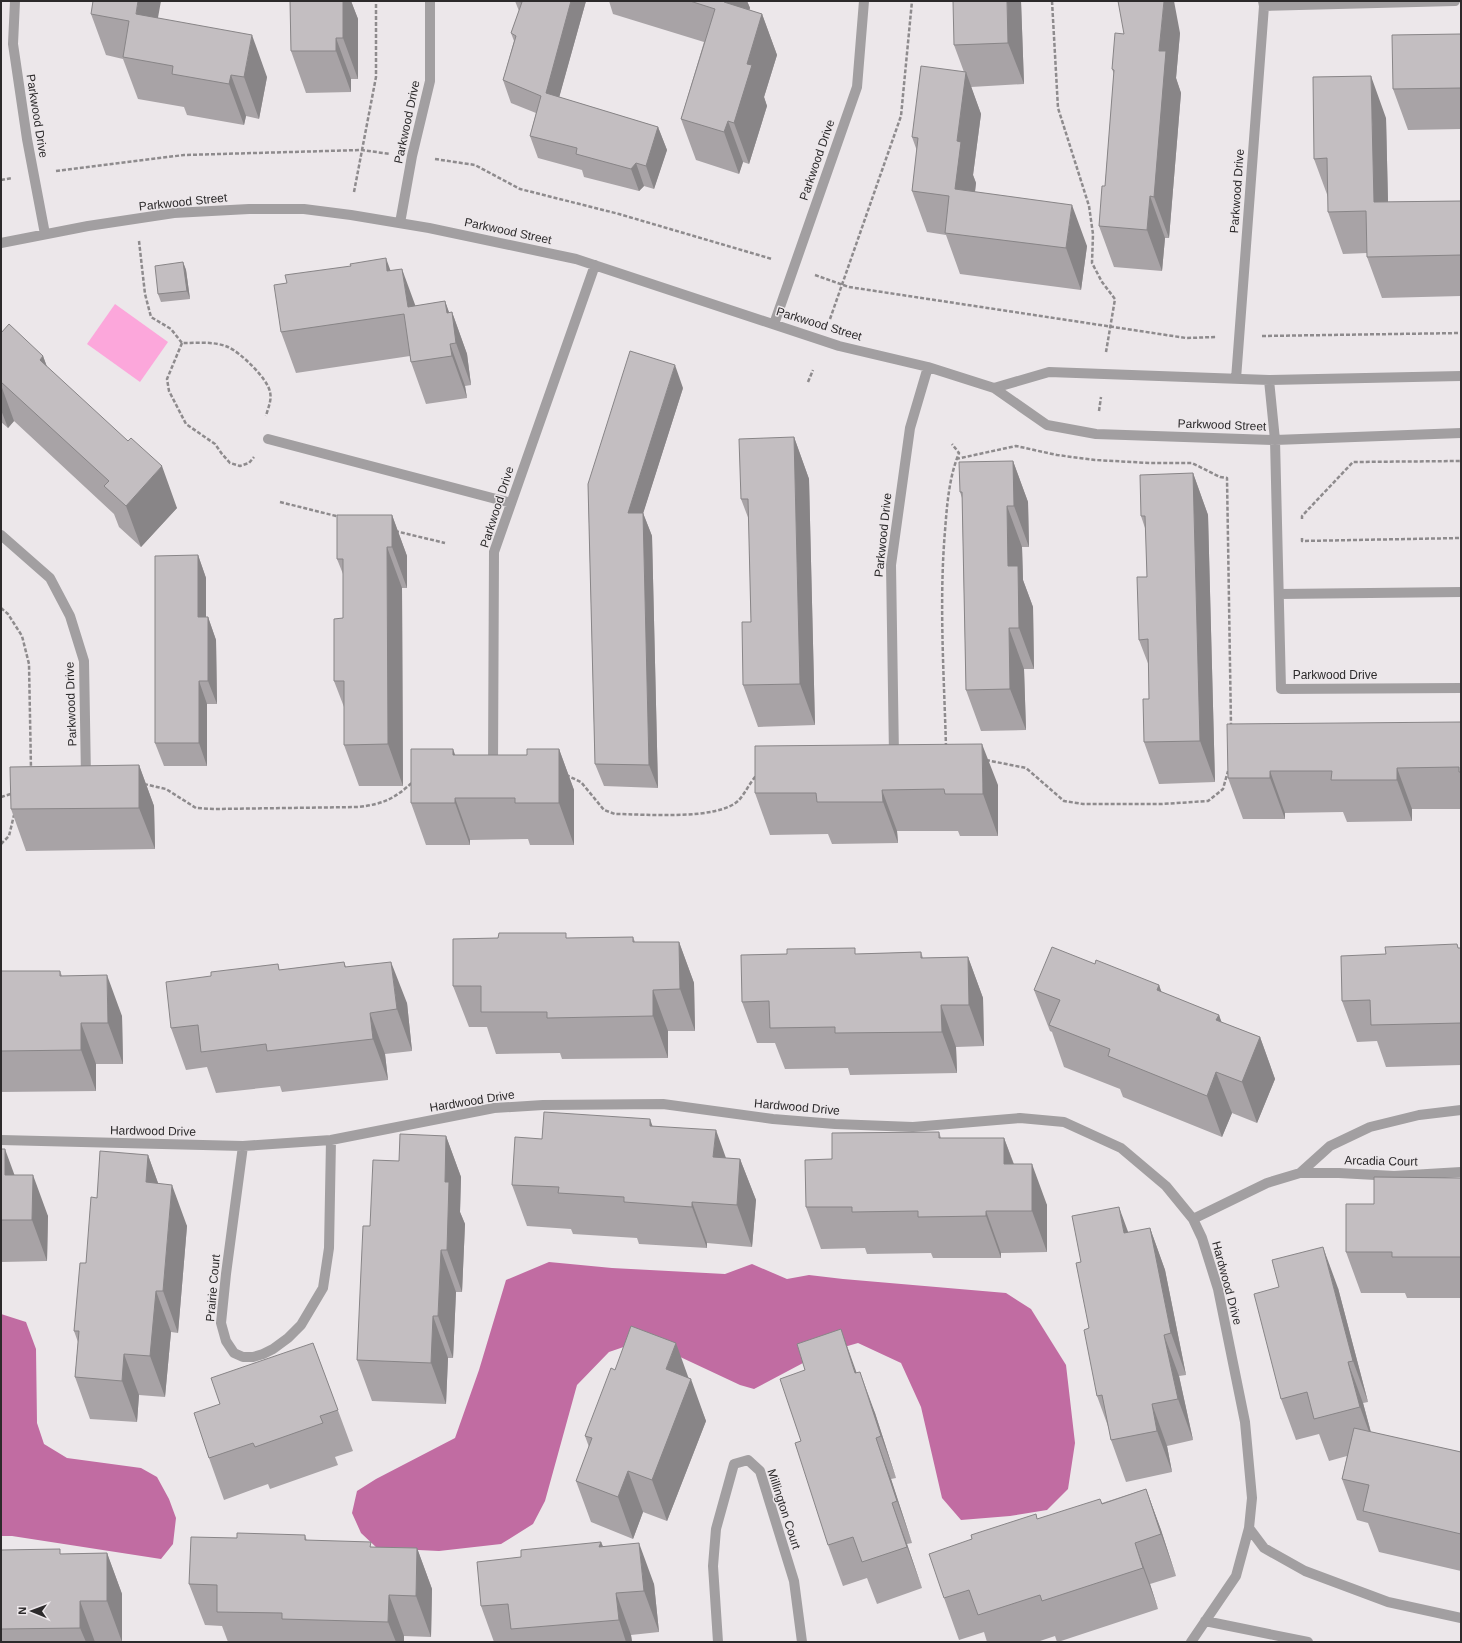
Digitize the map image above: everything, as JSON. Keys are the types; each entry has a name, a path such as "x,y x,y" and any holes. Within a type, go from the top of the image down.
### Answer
{"street":[{"name":"Parkwood Drive","path":"15,1 13,44 27,139 45,234"},
{"name":"Parkwood Drive","path":"400,223 412,156 430,82 430,1"},
{"name":"Parkwood Drive","path":"774,324 857,87 864,1"},
{"name":"Parkwood Drive","path":"1236,379 1263,3 1455,1"},
{"name":"Parkwood Street","path":"1,243 45,234 174,213 249,209 304,209 400,223 576,259 839,346 928,367 994,388 1047,425 1096,434 1275,440 1461,433"},
{"name":"Parkwood Drive","path":"494,768 494,552 595,265"},
{"name":"Parkwood Drive","path":"894,756 891,565 910,428 928,367"},
{"path":"994,388 1049,372 1269,380 1461,376"},
{"name":"Parkwood Drive","path":"1269,380 1275,440 1281,689 1461,688"},
{"path":"268,439 511,503"},
{"name":"Parkwood Drive","path":"1,535 50,578 70,616 84,661 86,782"},
{"path":"1279,594 1461,592"},
{"name":"Hardwood Drive","path":"1,1140 243,1146 331,1140 494,1108 543,1105 663,1104 773,1119 835,1124 912,1127 1020,1118 1064,1122 1121,1148 1166,1186 1193,1220 1202,1238 1218,1289 1246,1422 1252,1498 1249,1528 1236,1576 1192,1642"},
{"name":"Arcadia Court","path":"1300,1173 1330,1146 1370,1127 1419,1115 1461,1110"},
{"name":"Prairie Court","path":"243,1146 221,1323 226,1340 234,1353 244,1357 253,1357 273,1349 302,1325 323,1288 329,1248 331,1140"},
{"name":"Arcadia Court","path":"1193,1220 1267,1183 1300,1173 1394,1176 1461,1172"},
{"name":"Millington Court","path":"718,1642 713,1566 716,1529 734,1464 748,1460 760,1470 794,1581 802,1642"},
{"path":"1249,1528 1264,1548 1305,1571 1388,1602 1461,1618"},
{"path":"1205,1621 1308,1642"}],"path":[{"path":"354,188 376,77 376,1"},
{"path":"828,325 902,116 912,1"},
{"path":"1052,1 1058,108 1089,206 1093,234 1092,263 1102,282 1115,299 1096,434 1095,460"},
{"path":"54,171 184,155 362,150 396,154"},
{"path":"427,158 475,165 520,189 619,214 773,259"},
{"path":"1,180 14,178"},
{"path":"139,243 146,294 151,317 171,329 182,343"},
{"path":"809,272 843,284 1110,327 1186,338 1218,337"},
{"path":"1259,336 1461,333"},
{"path":"182,343 213,343 228,347 243,356 263,379 270,390 271,400 264,422"},
{"path":"182,343 167,379 169,391 186,424 215,444 230,463 240,466 249,463 254,458 256,451"},
{"path":"808,382 813,370"},
{"path":"946,749 942,627 942,559 947,508 958,453 952,444"},
{"path":"956,459 1016,446 1057,455 1095,460 1150,463 1192,463 1220,477 1227,478 1231,732"},
{"path":"1302,522 1302,516 1353,462 1461,461"},
{"path":"280,502 348,519"},
{"path":"393,530 445,543"},
{"path":"1302,535 1302,541 1461,538"},
{"path":"1,608 8,614 22,636 29,664 31,775"},
{"path":"983,760 1026,768 1064,801 1083,804 1162,804 1208,801 1223,789 1229,766"},
{"path":"560,773 580,782 604,810 615,814 703,814 721,810 738,800 756,776 761,773"},
{"path":"143,784 166,789 196,808 358,807 376,805 397,796 418,777"},
{"path":"1,797 18,791 17,797"},
{"path":"1,844 9,836 15,810"}],"shaded area":[{"path":"115,304 168,342 140,382 87,344"},
{"path":"549,1262 612,1268 725,1274 752,1264 787,1279 809,1275 1006,1293 1031,1309 1066,1365 1075,1443 1068,1489 1047,1510 1010,1516 961,1520 942,1498 921,1407 901,1363 858,1343 820,1354 754,1389 740,1385 644,1340 609,1352 577,1385 545,1501 533,1524 501,1544 439,1551 377,1548 361,1533 352,1513 357,1491 376,1479 455,1438 479,1370 506,1280"},
{"path":"1,1314 26,1322 36,1349 37,1423 44,1444 67,1458 141,1468 157,1477 169,1499 176,1518 173,1544 161,1559 12,1536 1,1536"}],"building":[{"path":"93,1 138,1 136,14 252,35 244,77 231,75 229,84 172,74 173,66 123,57 129,21 91,14"},
{"path":"290,1 343,1 343,38 336,38 336,51 291,51"},
{"path":"515,1 571,1 546,93 658,127 646,166 636,163 631,169 576,154 577,148 530,136 541,96 503,80 516,36 511,33 522,2"},
{"path":"690,1 724,1 762,14 747,64 752,65 734,123 728,121 724,132 681,119 715,9"},
{"path":"953,1 1007,1 1008,43 954,45"},
{"path":"1118,1 1164,1 1159,51 1166,51 1154,197 1150,196 1147,230 1099,226 1102,186 1105,186 1114,70 1112,69 1115,33 1124,34"},
{"path":"1461,34 1461,88 1393,89 1392,35"},
{"path":"921,66 966,72 957,141 961,142 955,189 1072,205 1066,248 945,233 949,196 912,191 918,138 912,137"},
{"path":"1371,76 1374,202 1461,201 1461,255 1367,257 1366,211 1328,212 1327,158 1314,159 1313,77"},
{"path":"386,258 387,271 402,269 408,307 445,301 447,313 452,312 456,343 450,344 452,356 411,362 404,314 281,332 274,285 287,283 285,275 351,266 350,264"},
{"path":"183,262 187,291 158,294 155,266"},
{"path":"9,324 43,356 40,360 128,441 131,438 162,466 126,506 104,486 109,481 1,382 1,333"},
{"path":"630,351 675,365 628,513 643,513 649,765 595,764 588,484"},
{"path":"794,437 800,684 743,685 742,622 751,622 748,499 741,499 739,439"},
{"path":"1013,461 1014,506 1007,506 1008,566 1018,566 1019,628 1009,628 1010,689 966,690 962,492 960,492 959,462"},
{"path":"1193,473 1200,741 1144,742 1143,699 1149,699 1148,639 1139,640 1137,577 1147,577 1145,516 1141,516 1140,475"},
{"path":"337,515 392,515 392,547 387,547 388,744 344,745 344,681 334,681 334,619 343,618 343,559 337,559"},
{"path":"198,555 198,617 208,617 208,681 199,681 199,743 155,743 155,556"},
{"path":"1461,722 1461,772 1459,772 1459,767 1397,768 1397,780 1331,780 1332,771 1270,771 1270,778 1228,778 1227,724"},
{"path":"982,744 983,794 945,794 944,789 882,790 883,802 817,802 816,793 755,793 755,746"},
{"path":"411,749 453,749 453,755 527,755 527,749 559,749 559,803 515,803 515,798 455,798 455,803 411,803"},
{"path":"139,765 139,808 11,809 10,767"},
{"path":"499,933 566,933 566,938 633,937 633,942 679,942 680,989 653,990 653,1016 547,1018 547,1012 481,1012 481,986 453,986 453,939 498,938"},
{"path":"1457,944 1458,948 1461,948 1461,1023 1371,1025 1370,1000 1342,1001 1341,956 1386,954 1385,947"},
{"path":"1052,947 1095,964 1096,960 1159,985 1157,990 1219,1015 1216,1020 1260,1037 1242,1082 1216,1072 1207,1096 1108,1056 1110,1049 1049,1025 1060,1000 1034,990"},
{"path":"855,948 855,954 921,952 921,958 968,957 969,1005 941,1005 942,1032 835,1033 835,1027 770,1028 769,1001 742,1002 741,955 787,954 787,949"},
{"path":"344,962 345,967 391,962 397,1009 370,1013 373,1039 267,1051 266,1044 201,1052 198,1025 171,1028 166,982 211,976 211,972 278,964 279,970"},
{"path":"1,971 60,971 60,976 107,975 108,1023 81,1023 81,1050 1,1051"},
{"path":"544,1112 650,1119 650,1126 716,1130 713,1157 740,1159 737,1205 692,1202 692,1207 624,1202 624,1197 558,1193 559,1187 512,1185 515,1137 542,1139"},
{"path":"939,1132 939,1138 1004,1138 1004,1164 1032,1164 1032,1211 986,1211 986,1216 918,1217 918,1211 852,1212 852,1207 806,1207 805,1160 832,1159 832,1133"},
{"path":"400,1134 446,1136 445,1182 449,1182 447,1250 441,1250 438,1316 433,1316 431,1363 357,1360 363,1226 370,1226 373,1160 399,1161"},
{"path":"1,1149 5,1149 5,1175 33,1175 32,1220 1,1220"},
{"path":"100,1151 148,1155 146,1182 172,1185 163,1291 156,1291 150,1356 124,1354 122,1381 75,1377 79,1331 74,1331 80,1263 86,1263 91,1197 97,1198"},
{"path":"1374,1177 1461,1178 1461,1257 1392,1257 1392,1252 1346,1252 1346,1204 1374,1204"},
{"path":"1119,1207 1124,1233 1150,1228 1171,1333 1164,1335 1178,1399 1152,1404 1157,1431 1111,1440 1102,1395 1097,1396 1084,1330 1089,1328 1076,1263 1081,1262 1072,1216"},
{"path":"1323,1247 1353,1361 1348,1362 1360,1407 1314,1419 1307,1392 1281,1399 1254,1294 1279,1287 1272,1260"},
{"path":"631,1326 676,1343 666,1369 691,1379 652,1480 628,1471 618,1497 576,1481 592,1438 585,1436 611,1368 615,1370"},
{"path":"841,1329 855,1373 860,1372 881,1436 876,1438 897,1501 892,1503 907,1547 862,1562 853,1537 828,1545 795,1443 801,1441 780,1379 805,1370 797,1344"},
{"path":"313,1343 338,1410 320,1416 323,1423 255,1447 253,1443 209,1458 194,1413 220,1404 211,1378"},
{"path":"1354,1428 1461,1452 1461,1534 1363,1511 1369,1485 1342,1479"},
{"path":"1146,1489 1161,1534 1135,1543 1143,1568 1042,1601 1040,1595 978,1615 969,1590 944,1598 929,1554 972,1539 971,1535 1036,1514 1037,1519 1100,1499 1102,1504"},
{"path":"237,1533 305,1535 305,1540 371,1542 370,1547 417,1548 416,1596 389,1595 388,1622 282,1619 282,1613 217,1612 217,1585 189,1584 191,1537 237,1538"},
{"path":"601,1542 599,1547 639,1543 644,1591 616,1593 619,1620 511,1629 508,1604 481,1606 477,1562 521,1557 521,1550"},
{"path":"60,1549 60,1554 107,1553 107,1601 80,1601 80,1628 1,1629 1,1550"}]}
